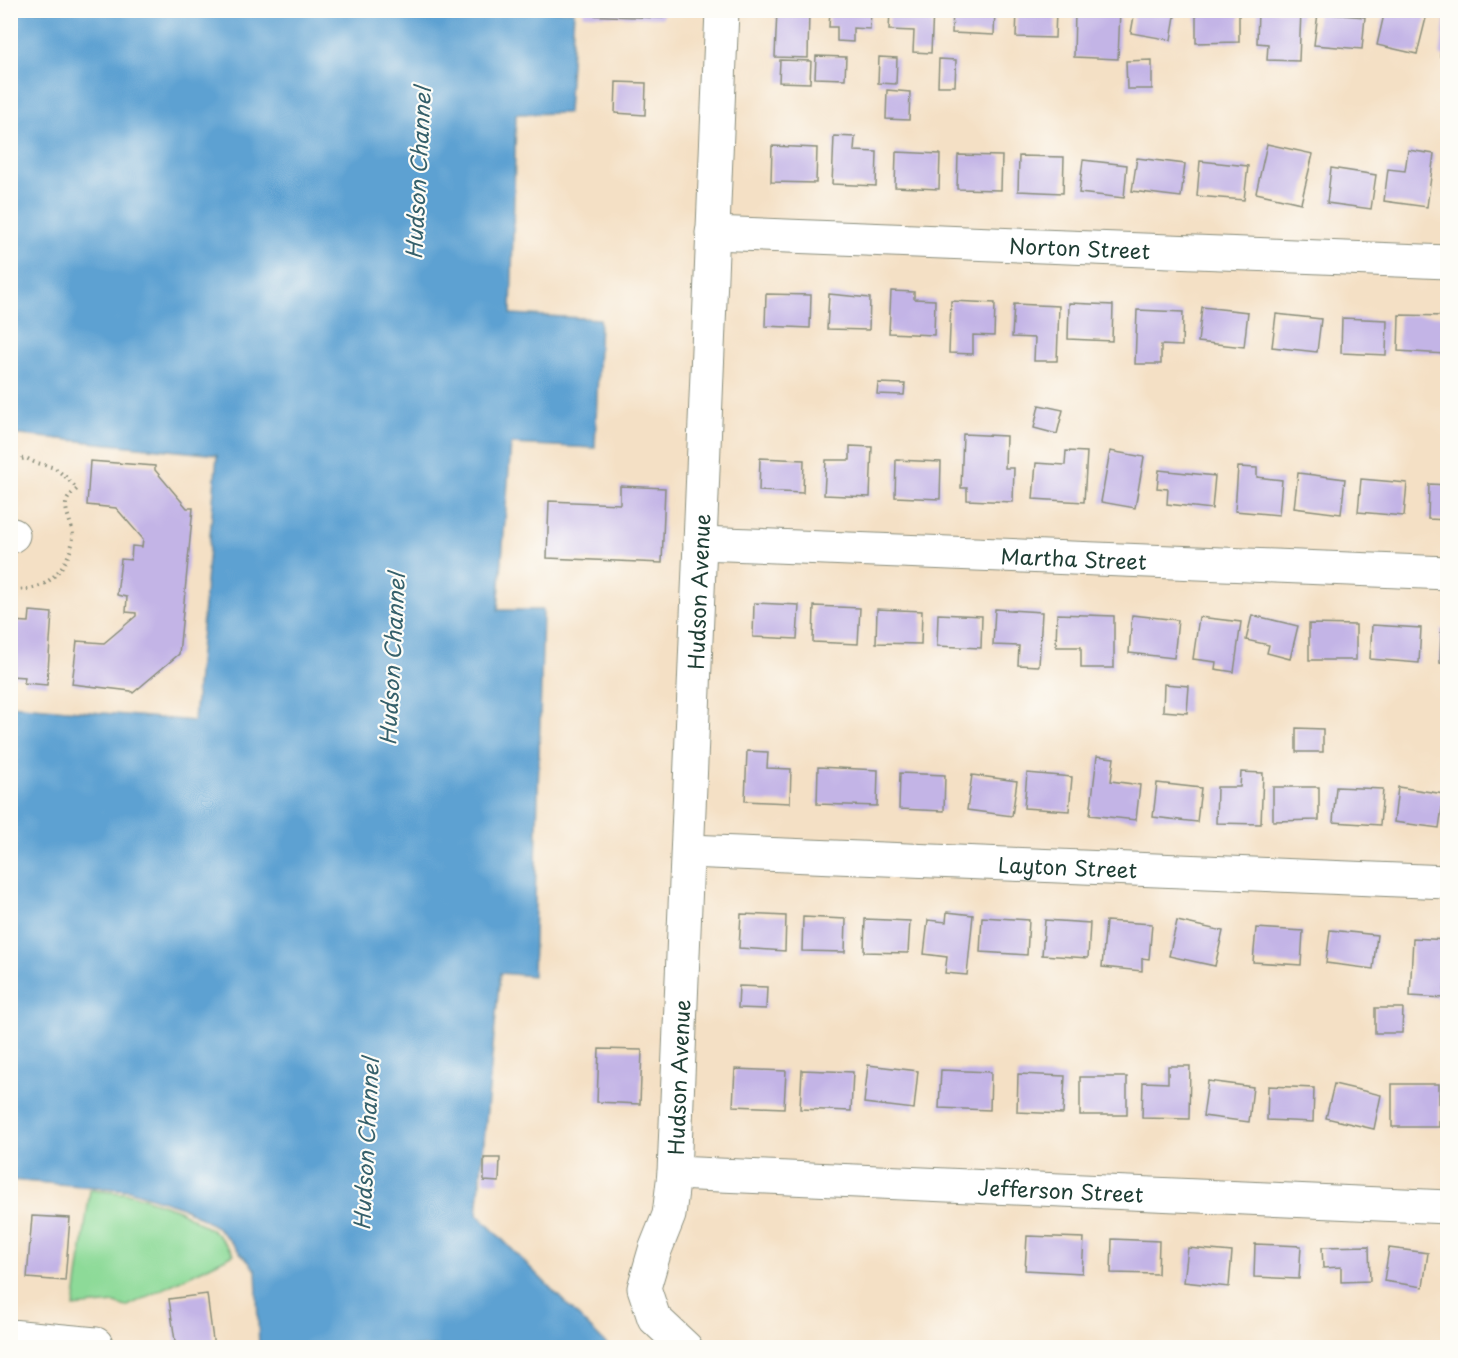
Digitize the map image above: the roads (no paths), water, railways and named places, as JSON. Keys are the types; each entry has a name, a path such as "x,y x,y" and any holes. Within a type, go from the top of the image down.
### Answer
{"street":[{"name":"Hudson Avenue","path":"686,1347 654,1318 644,1287 669,1215 674,1173 722,10"},
{"name":"Norton Street","path":"712,233 1448,262"},
{"name":"Martha Street","path":"700,543 1448,573"},
{"name":"Layton Street","path":"688,851 1448,882"},
{"name":"Jefferson Street","path":"674,1173 1448,1207"},
{"path":"10,1336 96,1344"}],"water":[{"name":"Hudson Channel","path":"11,10 574,11 568,113 516,114 511,314 600,319 595,448 511,444 498,610 543,610 533,976 500,973 477,1214 609,1347 259,1347 256,1270 218,1228 182,1207 129,1190 11,1180 11,705 194,721 217,455 11,434"}]}
